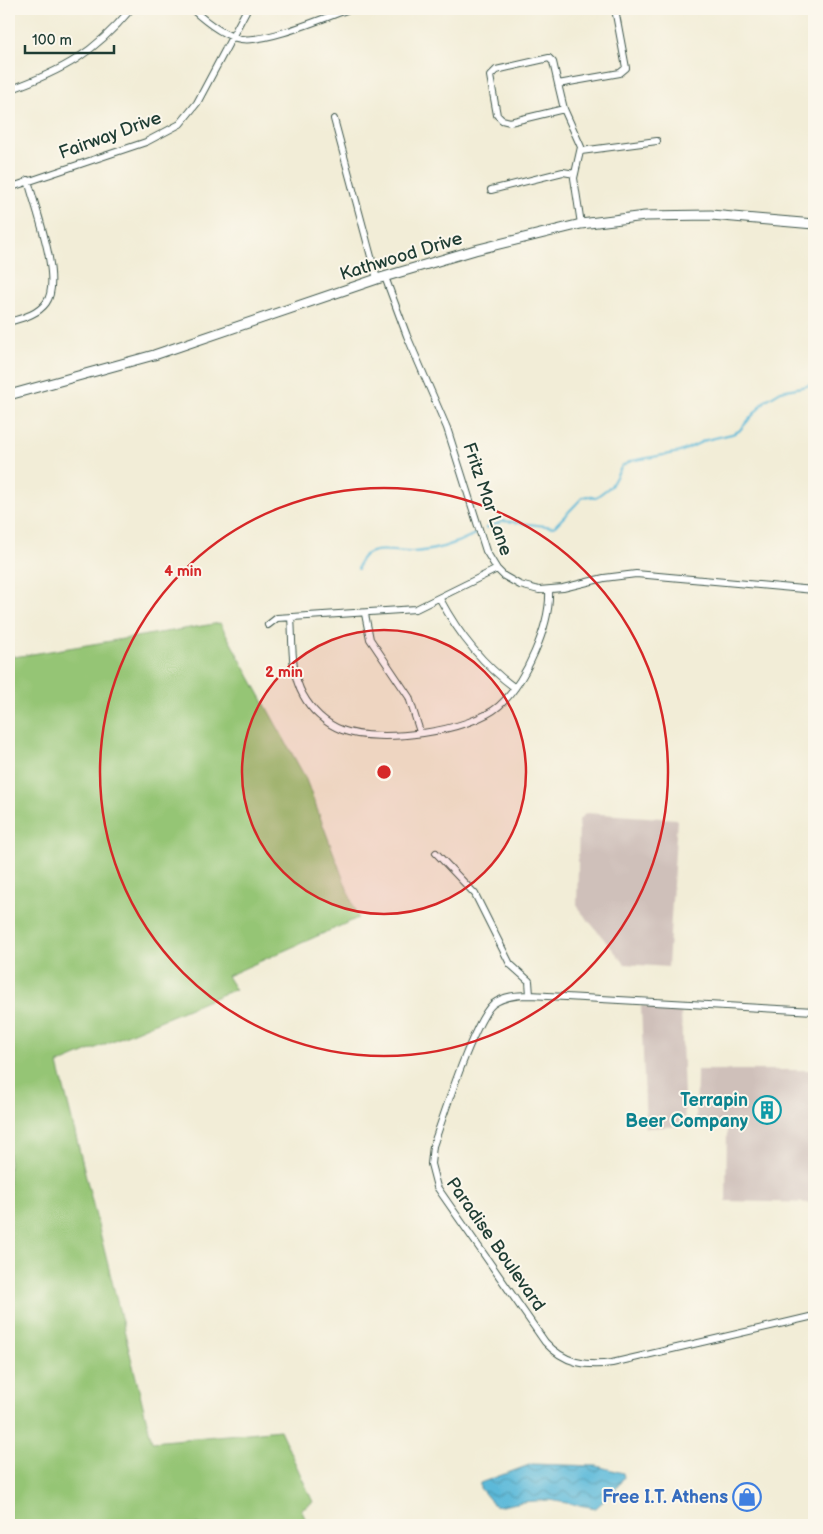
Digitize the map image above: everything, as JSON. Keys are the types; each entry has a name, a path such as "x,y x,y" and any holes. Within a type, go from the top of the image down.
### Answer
{"street":[{"path":"9,72 11,89 56,71 93,49 111,33 131,9"},
{"path":"192,9 209,23 232,36 242,39 260,38 349,9"},
{"name":"Fairway Drive","path":"9,188 28,180 146,142 180,124 197,103 247,9"},
{"path":"558,84 620,73 626,68 616,9"},
{"path":"564,109 505,122 497,115 489,80 491,73 496,70 549,58 552,62 564,109 580,142 582,151 575,174 581,224"},
{"name":"Fritz Mar Lane","path":"334,119 381,278 448,428 486,551 497,569 520,585 549,590 604,578 636,574 814,590"},
{"path":"582,151 657,141"},
{"path":"491,190 563,172 575,174"},
{"path":"9,322 25,318 40,309 46,302 51,289 50,265 28,180"},
{"name":"Kathwood Drive","path":"9,395 154,355 381,278 475,250 581,224 645,216 711,215 814,224"},
{"path":"268,625 278,618 406,611 440,599 497,569"},
{"path":"291,617 296,676 303,695 316,712 340,730 360,735 450,729 478,720 498,706 515,688 526,672 544,623 548,608 549,590"},
{"path":"440,599 453,623 473,650 496,673 515,688"},
{"path":"365,614 370,639 409,697 420,732"},
{"path":"436,853 475,894 510,964 529,981 530,995"},
{"name":"Paradise Boulevard","path":"814,1011 530,995 518,995 501,999 482,1018 437,1137 431,1164 437,1187 553,1350 573,1362 598,1365 814,1316"}],"shaded area":[{"path":"586,813 677,819 668,967 625,964 577,907 579,820"},
{"path":"641,1006 681,1009 685,1126 646,1128"},
{"path":"697,1070 814,1070 814,1203 726,1201 727,1128 696,1128"}],"green space":[{"path":"220,623 305,777 358,918 227,976 235,989 58,1064 152,1442 280,1430 313,1502 301,1509 308,1525 9,1525 9,650 14,657"}],"water":[{"path":"532,1464 597,1466 623,1473 624,1477 615,1490 596,1508 549,1500 502,1506 494,1505 480,1488 480,1483"}],"waterway":[{"path":"486,528 504,521 554,527 583,497 595,498 611,486 622,466 631,461 680,452 706,440 739,431 766,400 781,391 807,386 814,381"},
{"path":"358,569 359,562 363,557 372,552 413,552 437,549 475,534"}],"place":[{"name":"Terrapin Beer Company","path":"767,1110"},
{"name":"Free I.T. Athens","path":"747,1497"}]}
